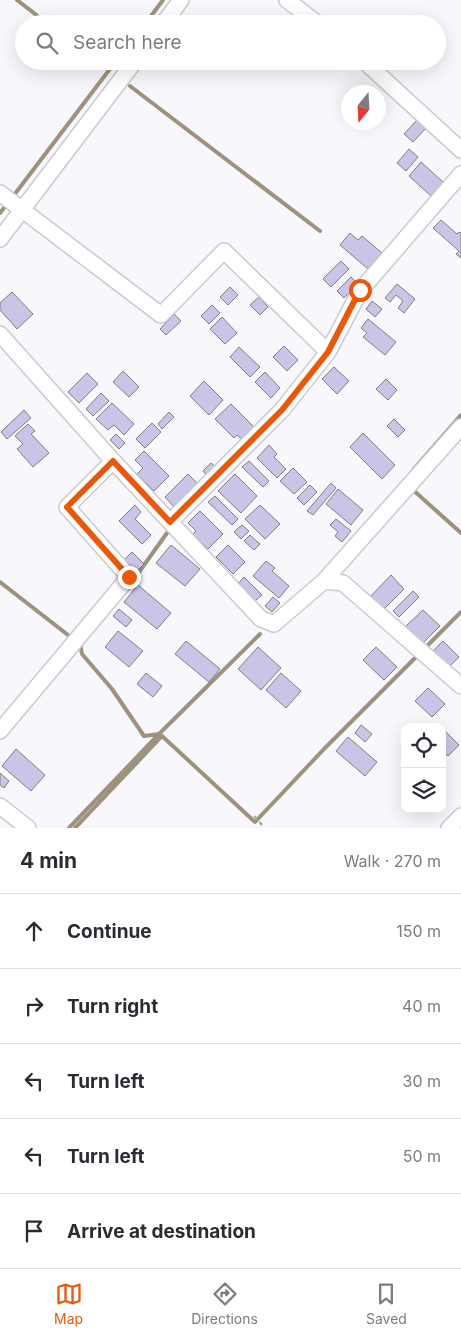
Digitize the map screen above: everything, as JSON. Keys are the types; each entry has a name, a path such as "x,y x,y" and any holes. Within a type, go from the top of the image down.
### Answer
{"street":[{"path":"170,15 181,0"},
{"path":"287,0 306,15"},
{"path":"0,239 20,208 128,70"},
{"path":"374,70 461,150"},
{"path":"170,522 282,410 328,352 360,290 461,174"},
{"path":"2,195 162,314 224,251 328,352"},
{"path":"0,334 113,461 261,619 274,624 324,581 461,427"},
{"path":"0,731 129,577 67,507 113,461"},
{"path":"324,581 343,583 461,686"},
{"path":"0,806 28,828"},
{"path":"449,828 461,816"}],"path":[{"path":"254,816 265,828"}],"building":[{"path":"417,120 426,128 413,142 404,134"},
{"path":"409,149 418,157 406,171 397,163"},
{"path":"421,162 443,182 431,196 409,176"},
{"path":"441,220 457,234 461,233 461,258 456,254 459,251 433,228"},
{"path":"350,233 358,240 362,236 382,253 368,269 340,245"},
{"path":"341,261 349,269 331,287 323,279"},
{"path":"351,277 358,284 344,298 337,291"},
{"path":"397,284 415,299 404,313 398,308 403,301 396,295 390,302 385,298"},
{"path":"230,287 238,295 228,305 220,297"},
{"path":"12,292 33,314 17,329 0,310 0,303"},
{"path":"259,297 268,307 260,315 250,305"},
{"path":"372,301 382,309 375,317 366,309"},
{"path":"212,305 220,313 209,324 201,316"},
{"path":"174,314 181,321 166,335 160,329"},
{"path":"222,317 237,333 225,344 210,329"},
{"path":"368,319 396,342 385,355 363,337 367,333 361,328"},
{"path":"284,346 298,360 287,371 273,357"},
{"path":"239,347 260,367 250,377 230,357"},
{"path":"334,367 349,381 337,394 322,379"},
{"path":"123,371 139,387 129,397 113,382"},
{"path":"265,372 280,388 271,398 255,382"},
{"path":"87,373 98,384 79,403 68,392"},
{"path":"386,379 397,390 388,400 376,389"},
{"path":"204,381 223,400 209,415 190,396"},
{"path":"101,393 109,401 93,416 86,409"},
{"path":"112,403 134,424 124,435 114,425 108,430 96,419"},
{"path":"231,404 255,428 243,440 237,435 234,438 215,419"},
{"path":"24,410 31,418 7,439 1,432"},
{"path":"169,412 174,417 162,429 158,424"},
{"path":"394,419 405,430 398,437 387,426"},
{"path":"152,423 161,432 145,448 136,439"},
{"path":"28,424 35,431 31,434 49,453 33,467 17,449 23,444 15,436"},
{"path":"363,433 395,465 382,479 350,447"},
{"path":"116,434 125,443 119,449 110,440"},
{"path":"269,445 277,454 274,457 286,469 277,478 257,458"},
{"path":"144,451 169,476 154,491 137,474 143,468 135,460"},
{"path":"249,461 269,481 263,487 242,467"},
{"path":"211,463 217,468 208,477 203,471"},
{"path":"293,468 307,482 294,494 280,481"},
{"path":"188,474 199,485 175,508 165,497"},
{"path":"235,474 257,496 241,513 218,491"},
{"path":"331,483 336,488 313,515 307,511"},
{"path":"310,485 317,492 304,505 297,498"},
{"path":"338,489 363,510 351,525 326,504"},
{"path":"215,496 238,519 232,525 208,502"},
{"path":"135,505 141,512 135,519 151,535 142,544 119,521"},
{"path":"260,505 280,524 265,539 245,519"},
{"path":"200,511 223,534 208,549 193,534 196,531 188,523"},
{"path":"336,519 351,531 342,542 335,536 338,532 330,525"},
{"path":"242,525 249,531 241,539 234,532"},
{"path":"250,535 260,544 254,550 244,541"},
{"path":"171,545 200,569 185,586 156,563"},
{"path":"228,545 245,562 233,574 216,557"},
{"path":"132,552 144,564 136,572 124,560"},
{"path":"266,561 275,568 272,571 289,586 279,598 253,576"},
{"path":"391,575 404,589 384,609 371,596"},
{"path":"244,577 262,595 255,601 238,584"},
{"path":"138,585 171,613 157,629 124,602"},
{"path":"413,591 419,597 399,617 393,611"},
{"path":"273,597 280,603 272,612 265,606"},
{"path":"119,609 132,620 126,627 113,616"},
{"path":"423,610 440,626 422,644 405,627"},
{"path":"118,631 143,651 129,667 105,647"},
{"path":"186,641 220,669 209,682 175,654"},
{"path":"443,641 459,657 448,668 432,652"},
{"path":"258,647 281,668 261,690 238,669"},
{"path":"376,647 397,667 384,680 363,660"},
{"path":"146,673 162,686 153,697 137,684"},
{"path":"281,673 301,691 286,708 266,690"},
{"path":"428,688 445,704 432,717 415,701"},
{"path":"361,725 372,734 365,742 355,733"},
{"path":"446,732 459,745 448,756 446,754"},
{"path":"348,737 377,762 365,776 336,751"},
{"path":"16,749 45,775 31,791 2,766"},
{"path":"0,773 9,781 4,788 0,785"}],"waterway":[{"path":"17,0 36,15"},
{"path":"152,15 163,0"},
{"path":"11,199 109,70"},
{"path":"130,86 320,231"},
{"path":"0,213 7,204"},
{"path":"413,470 461,415"},
{"path":"412,489 461,533"},
{"path":"134,579 167,533"},
{"path":"0,582 68,635"},
{"path":"427,646 461,612"},
{"path":"69,828 159,734 260,634"},
{"path":"80,643 82,654 112,689 144,736 159,734"},
{"path":"75,828 162,736 255,822 324,749 417,656"}],"route":[{"path":"129,577 67,507 113,461 170,522 282,410 328,352 360,290"}]}
